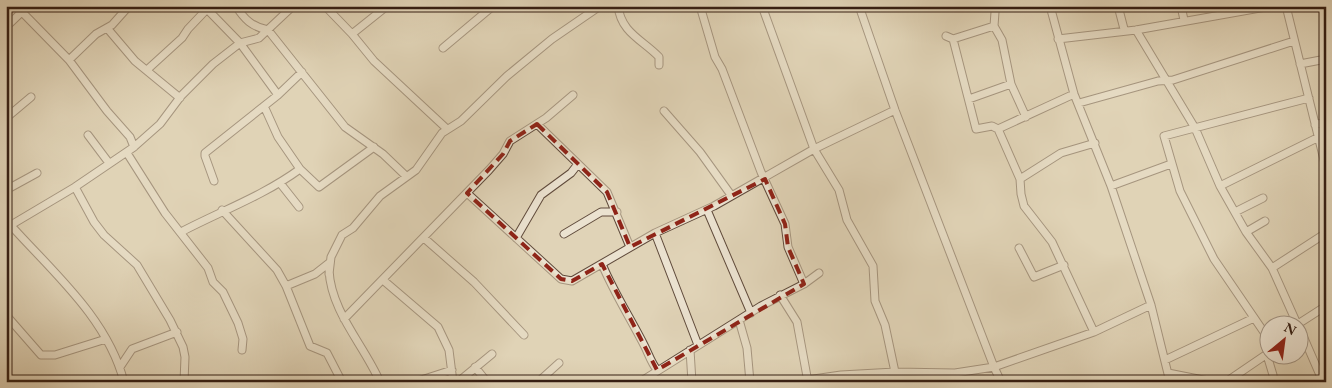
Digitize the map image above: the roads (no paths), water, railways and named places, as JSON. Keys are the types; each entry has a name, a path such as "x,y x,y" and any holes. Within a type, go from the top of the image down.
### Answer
{"street":[{"path":"69,60 96,34 107,28 128,6"},
{"path":"236,6 245,20 258,28 268,30 345,127 374,148 406,176"},
{"path":"124,382 120,367 106,339 83,305 8,224 75,187 134,148 160,124 180,98 213,64 240,43 259,38 293,6"},
{"path":"324,6 352,34 374,61 447,129"},
{"path":"352,34 387,6"},
{"path":"443,48 493,6"},
{"path":"380,382 369,356 344,319 329,274 329,263 342,235 353,228 380,196 416,170 447,129 461,121 507,76 552,39 600,6"},
{"path":"618,6 629,31 635,39 659,57 659,65"},
{"path":"700,6 715,56 722,69 733,103 786,224 788,248 804,284"},
{"path":"762,6 814,149 839,190 847,220 873,266 875,301 885,325 895,372"},
{"path":"859,6 895,110 1001,382"},
{"path":"1050,6 1074,94 1111,186 1151,305 1170,382"},
{"path":"1118,6 1124,29"},
{"path":"1181,6 1184,20"},
{"path":"1058,39 1124,29 1136,30 1244,8 1272,6"},
{"path":"1286,6 1317,138 1326,168"},
{"path":"148,69 182,38 205,8 240,43 278,94"},
{"path":"6,27 25,9 69,60 107,111 130,136 134,148"},
{"path":"995,12 994,26 1002,40 1011,84 1026,117"},
{"path":"994,26 950,37 976,129 992,126 998,129 1020,179 1024,206 1052,242 1094,332"},
{"path":"107,28 135,61 148,69 180,98"},
{"path":"1136,30 1194,128 1220,186 1246,232 1272,268 1294,316"},
{"path":"1079,103 1165,80 1173,80 1294,41"},
{"path":"1300,64 1326,59"},
{"path":"214,181 204,156 302,72"},
{"path":"969,99 1011,84"},
{"path":"998,129 1074,94"},
{"path":"344,319 467,193 503,154 510,142 538,124 573,95"},
{"path":"6,118 31,97"},
{"path":"1260,326 1214,259 1180,191 1164,136 1309,98"},
{"path":"264,106 278,137 300,169 319,187 374,148"},
{"path":"467,193 565,281 572,281 655,233 707,210 731,195 765,179 766,176 814,149 895,110"},
{"path":"664,111 696,147 731,195"},
{"path":"1315,125 1326,122"},
{"path":"538,124 607,192 617,212 630,247"},
{"path":"88,136 109,163"},
{"path":"1220,186 1317,138"},
{"path":"1020,179 1057,155 1095,143"},
{"path":"126,153 166,213 208,268 213,282 223,292 243,339 242,350"},
{"path":"516,238 542,195 571,173 578,164"},
{"path":"1111,186 1171,164"},
{"path":"182,232 222,210 255,198 300,169"},
{"path":"6,190 37,173"},
{"path":"280,183 298,208"},
{"path":"75,187 104,235 137,265 177,332 185,357 184,382"},
{"path":"1235,212 1263,198"},
{"path":"934,203 994,367"},
{"path":"222,210 264,253 286,286 310,346 327,353 342,382"},
{"path":"707,210 750,313"},
{"path":"564,234 601,212 617,212"},
{"path":"1246,232 1265,222"},
{"path":"655,233 698,345"},
{"path":"1272,268 1326,233"},
{"path":"424,238 474,282 524,335"},
{"path":"1019,248 1034,277 1064,265"},
{"path":"286,286 315,274 329,263"},
{"path":"602,264 613,292 644,346 650,361 657,370"},
{"path":"640,382 750,313 780,295 804,284 819,273"},
{"path":"315,274 329,274"},
{"path":"383,280 438,327 446,342 453,382"},
{"path":"780,295 797,322 807,381 842,375 895,372 951,372 994,367 1094,332 1151,305"},
{"path":"1310,317 1326,306"},
{"path":"6,315 35,349 48,356 106,339"},
{"path":"1165,360 1254,318"},
{"path":"740,320 747,348 750,382"},
{"path":"120,367 132,348 177,332"},
{"path":"690,350 692,382"},
{"path":"1310,353 1323,382"},
{"path":"458,382 492,354"},
{"path":"1226,382 1260,359"},
{"path":"538,382 559,363"},
{"path":"1271,366 1273,375"},
{"path":"475,368 487,382"},
{"path":"415,382 452,370"},
{"path":"947,382 951,372"},
{"path":"1168,373 1213,382"}]}
